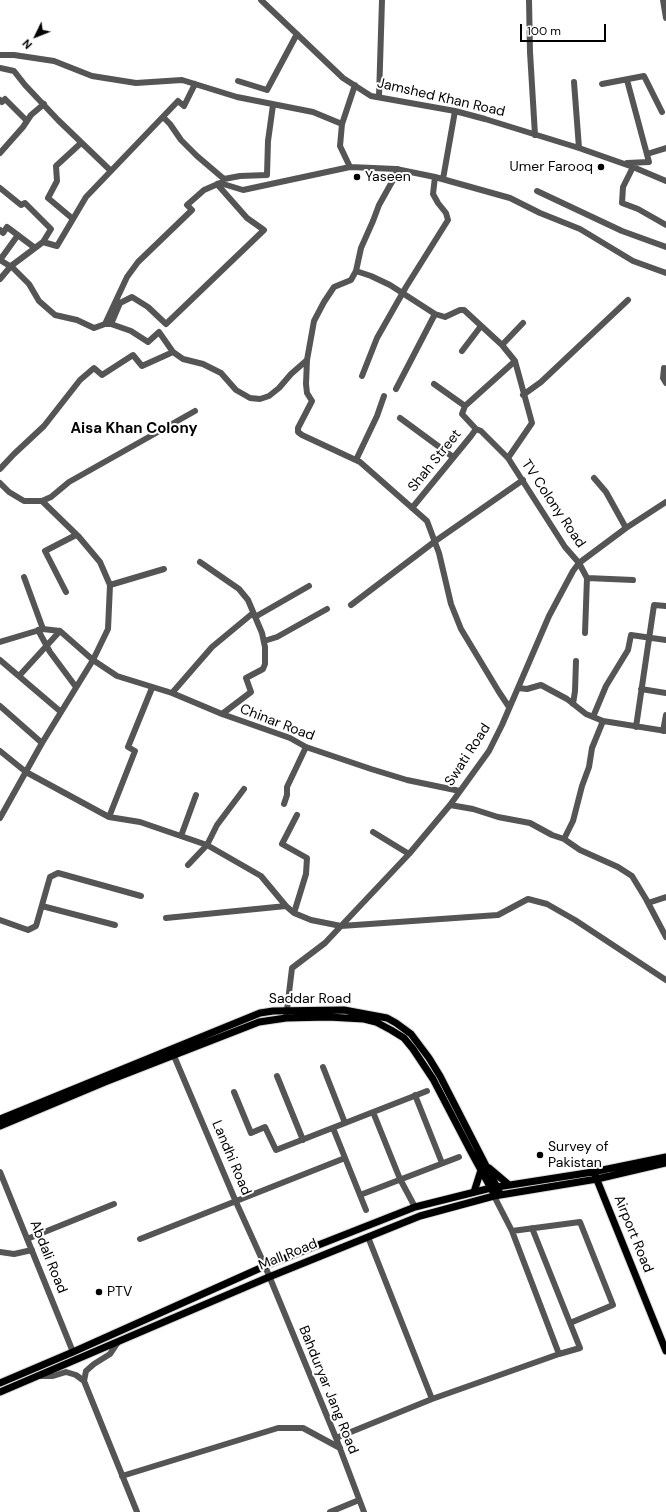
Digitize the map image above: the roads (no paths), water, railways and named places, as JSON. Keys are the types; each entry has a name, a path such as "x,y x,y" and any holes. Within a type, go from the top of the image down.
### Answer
{"main road":[{"path":"0,1119 172,1052 286,1014 364,1019 376,1022 404,1038 413,1048 433,1078 494,1187 497,1195"},
{"path":"0,1126 172,1052"},
{"name":"Mall Road","path":"0,1383 265,1266 414,1207 494,1187 593,1172 666,1157"},
{"name":"Mall Road","path":"0,1392 269,1277 420,1216 497,1195 597,1179 666,1163"},
{"path":"483,1168 509,1185"},
{"path":"474,1192 483,1168"},
{"name":"Airport Road","path":"593,1172 666,1351"}],"street":[{"name":"Jamshed Khan Road","path":"262,0 343,78 371,96 455,111 579,148 633,167 666,181"},
{"path":"379,97 382,0"},
{"path":"529,0 530,52 535,135"},
{"path":"664,0 666,18"},
{"path":"238,81 267,90 297,34"},
{"path":"0,55 14,55 54,61 92,76 136,84 182,80 237,97 313,112 342,124"},
{"path":"0,68 14,70 26,85 81,143 111,171"},
{"path":"602,84 644,76 662,112"},
{"path":"622,164 649,162 627,80"},
{"path":"574,82 579,148"},
{"path":"43,242 57,246 86,197 178,101 184,106 195,84"},
{"path":"350,167 340,146 342,124 355,85"},
{"path":"0,100 2,102 5,99 27,120"},
{"path":"0,153 23,127 31,114 44,104"},
{"path":"163,117 181,140 224,179 240,176 267,175 268,141 273,105"},
{"path":"443,179 455,111"},
{"path":"73,219 48,198 57,181 56,166 81,143"},
{"path":"646,154 666,148"},
{"path":"108,324 127,277 138,262 192,210 187,205 204,190 220,183 244,190 350,167 398,169 443,179 510,198 540,213 580,229 633,262 666,272"},
{"path":"633,167 623,187 622,203 638,208 666,225"},
{"path":"398,169 379,204 361,248 356,271 351,280 334,287 314,321 307,360 307,393 312,401 298,428 298,432 360,462 426,522 439,553 451,604 461,629 509,708"},
{"path":"362,376 378,338 448,220 446,213 433,194 435,177"},
{"path":"108,324 120,303 132,297 148,307 166,324 264,230 247,218 217,184"},
{"path":"0,188 21,205 25,203 52,229 43,242 11,266 0,279"},
{"path":"537,191 622,232 666,247"},
{"path":"0,230 3,233 7,227 35,248"},
{"path":"18,235 0,260 11,266 29,284 39,300 55,315 77,320 94,328 108,324 131,331 148,342 159,332 173,352 183,359 203,364 221,373 236,390 250,398 260,399 269,396 307,360"},
{"path":"356,271 390,285 434,314 445,317 460,310 464,310 502,345 515,361 523,395 532,423 508,458"},
{"path":"523,395 541,382 628,300"},
{"path":"396,389 434,314"},
{"path":"502,345 523,323"},
{"path":"462,351 481,326"},
{"path":"0,469 44,426 80,380 94,368 102,375 133,355 142,366 173,352"},
{"path":"434,384 465,406 515,361"},
{"path":"664,368 663,378 666,383"},
{"path":"356,460 377,416 384,396"},
{"name":"TV Colony Road","path":"465,406 462,414 508,458 565,547 579,563 587,578"},
{"path":"0,483 9,492 24,501 42,501 51,497 69,482 195,411"},
{"path":"400,418 453,457"},
{"name":"Shah Street","path":"412,508 472,436 476,429"},
{"path":"594,478 606,492 626,528"},
{"path":"351,604 434,542 523,480"},
{"path":"0,818 42,743 93,660 108,629 110,585 100,562 76,534 42,501"},
{"name":"Swati Road","path":"286,1014 292,968 325,943 409,854 450,805 489,751 549,616 573,571 579,563 626,528 666,502"},
{"path":"66,592 45,551 76,534"},
{"path":"200,562 239,589 248,600 264,641 266,664 262,669 246,678 251,692 222,714"},
{"path":"110,585 164,569"},
{"path":"24,576 46,646 76,686"},
{"path":"585,634 587,578 633,580"},
{"path":"172,693 212,647 254,615 309,586"},
{"path":"636,727 648,636 654,605 666,606"},
{"path":"264,641 277,636 327,609"},
{"path":"0,642 40,629 60,632"},
{"path":"19,676 60,632"},
{"name":"Chinar Road","path":"60,632 93,660 117,676 172,693 222,714 290,738 306,746 407,780 460,791"},
{"path":"594,717 606,686 628,650 631,635 648,636 666,640"},
{"path":"574,704 576,691 576,661"},
{"path":"1,663 19,676 61,712"},
{"path":"518,688 527,689 541,685 567,699 586,714 603,721 664,731 666,715"},
{"path":"109,817 135,751 128,747 152,688"},
{"path":"641,689 666,694"},
{"path":"0,706 42,743"},
{"path":"564,839 573,821 582,786 589,767 592,748 603,721"},
{"path":"284,804 288,795 287,787 306,746"},
{"path":"0,750 26,772 109,817 140,822 206,845 261,876 286,906 294,913 311,920 341,926 498,915 528,899 547,904 575,920 666,980"},
{"path":"188,865 206,845 216,825 244,788"},
{"path":"180,836 196,795"},
{"path":"450,805 530,823 552,835 564,839 580,850 618,867 632,876 666,937"},
{"path":"294,913 306,874 307,858 282,844 297,815"},
{"path":"373,832 409,854"},
{"path":"0,920 28,930 36,926 50,877 58,873 141,896"},
{"path":"648,903 666,897"},
{"path":"42,906 115,925"},
{"path":"166,918 286,906"},
{"name":"Landhi Road","path":"172,1052 269,1277"},
{"path":"323,1068 345,1123"},
{"path":"277,1076 302,1140"},
{"path":"234,1092 251,1132 265,1127 276,1150 427,1090"},
{"path":"415,1096 442,1164"},
{"path":"373,1112 400,1179 414,1207"},
{"path":"333,1128 366,1210"},
{"path":"360,1195 459,1157"},
{"path":"140,1239 345,1158"},
{"name":"Abdali Road","path":"0,1172 73,1352"},
{"path":"497,1195 559,1354"},
{"path":"27,1239 114,1204"},
{"path":"512,1231 580,1222 613,1305 570,1323"},
{"path":"336,1438 432,1399 580,1348 532,1228"},
{"path":"368,1237 432,1399"},
{"path":"0,1252 14,1254 32,1250"},
{"name":"Bahduryar Jang Road","path":"269,1277 336,1438 364,1512"},
{"path":"84,1381 86,1371 110,1354 118,1342"},
{"path":"37,1376 53,1376 66,1372 76,1375 84,1381 137,1512"},
{"path":"122,1476 278,1428 304,1428 340,1448"},
{"path":"330,1512 359,1500"}],"place":[{"name":"Umer Farooq","path":"601,167"},
{"name":"Yaseen","path":"357,177"},
{"name":"Survey of Pakistan","path":"540,1155"},
{"name":"PTV","path":"99,1292"}],"district":[{"name":"Aisa Khan Colony","path":"134,429"}]}
